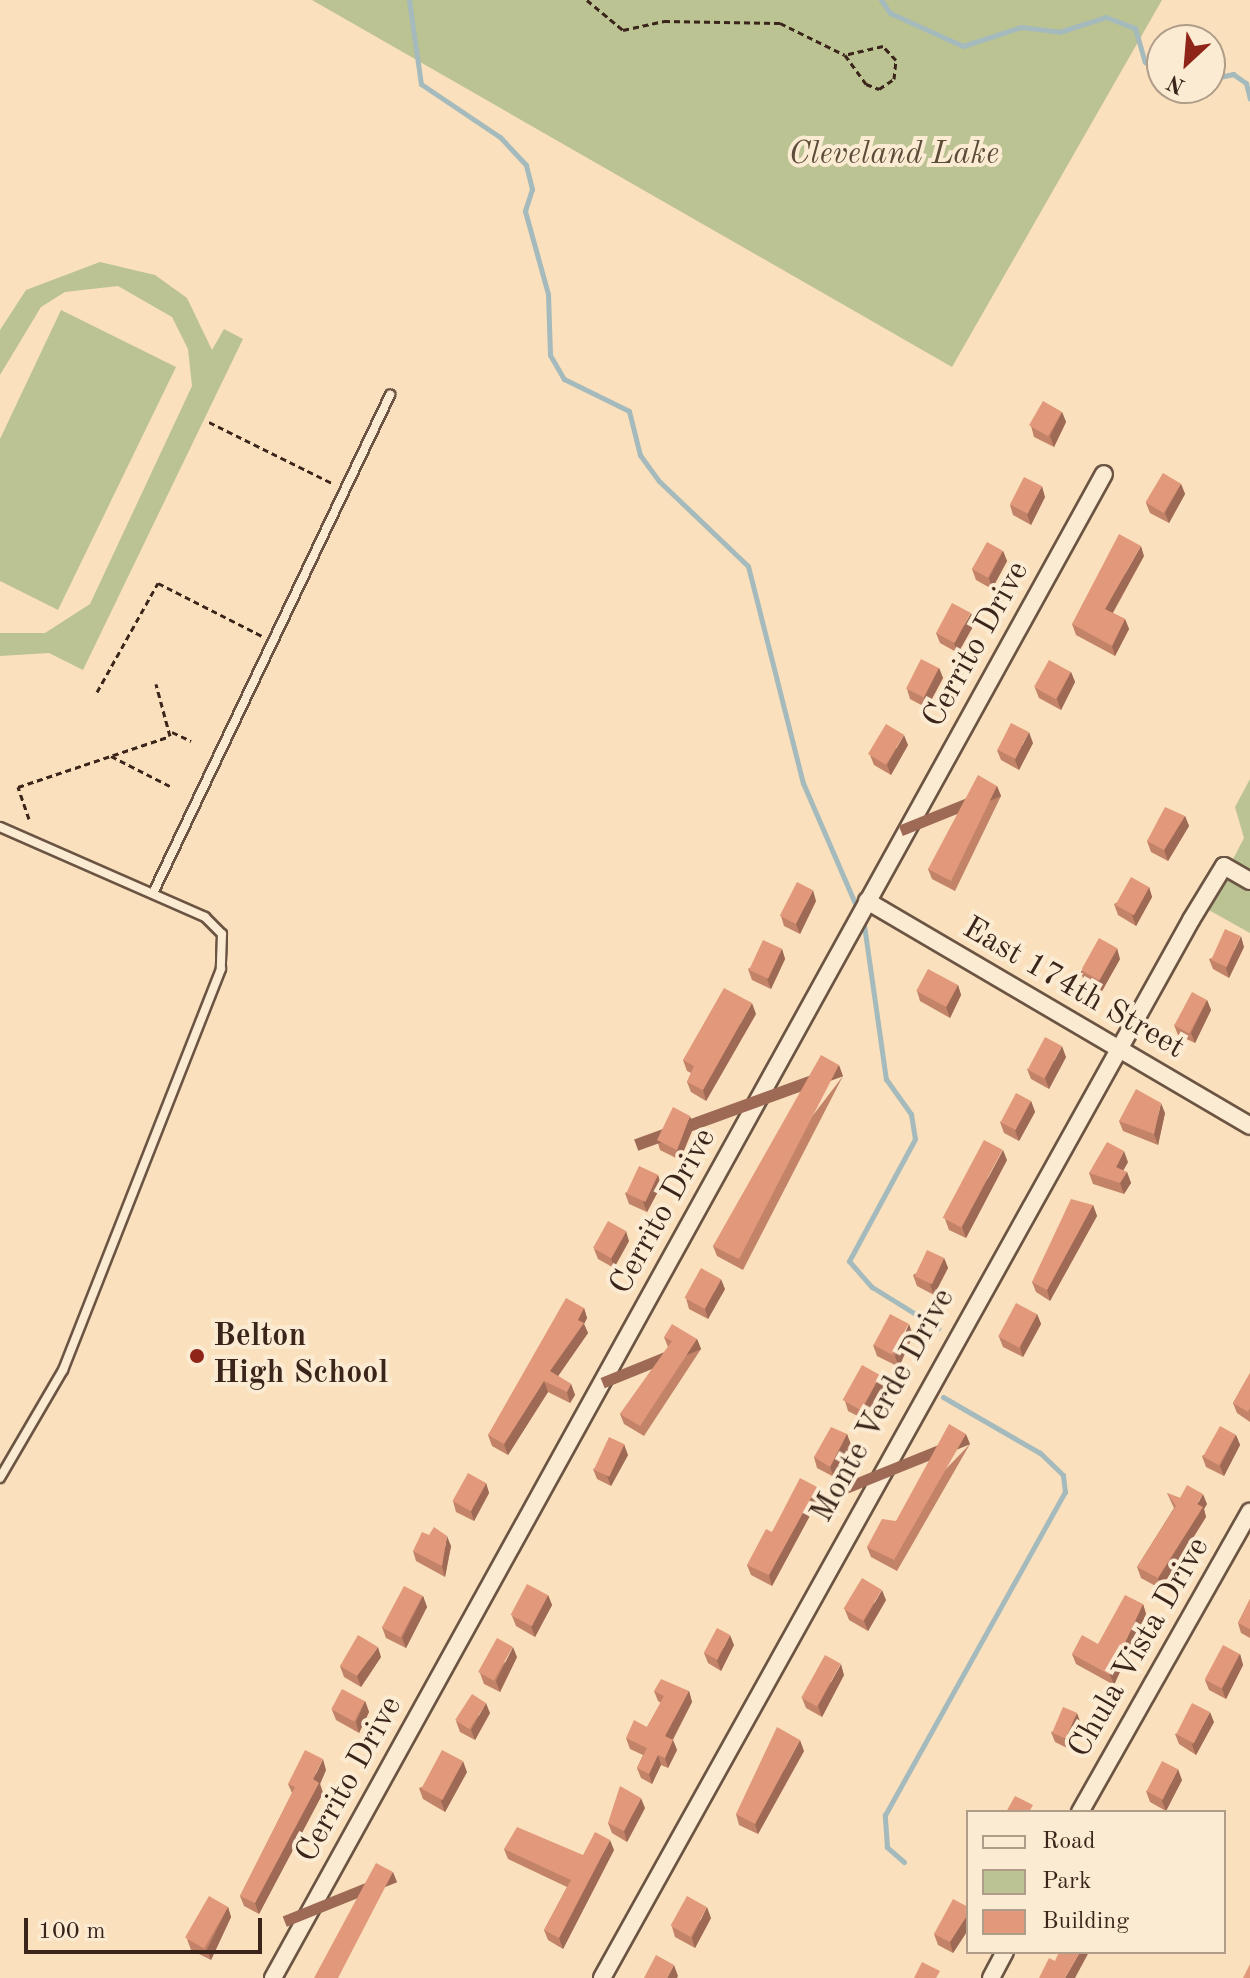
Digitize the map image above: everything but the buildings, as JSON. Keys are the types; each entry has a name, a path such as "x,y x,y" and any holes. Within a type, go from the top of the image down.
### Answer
{"street":[{"name":"Cerrito Drive","path":"273,1978 1104,474"},
{"name":"Monte Verde Drive","path":"602,1978 1224,866 1250,881"},
{"name":"East 174th Street","path":"867,901 1250,1126"},
{"name":"Chula Vista Drive","path":"1081,1810 1250,1512"},
{"path":"991,1978 1004,1954"}],"lane":[{"path":"153,893 390,395"},
{"path":"0,827 205,917 222,934 221,969 63,1370 0,1478"}],"path":[{"path":"587,0 623,30 664,21 780,23 845,55 866,84 879,89 894,79 896,60 883,46 845,55"},
{"path":"209,422 345,489"},
{"path":"97,692 158,583 272,642"},
{"path":"156,684 172,732 191,741"},
{"path":"29,819 18,787 172,732"},
{"path":"111,756 170,786"}],"green space":[{"name":"Cleveland Lake","path":"312,0 1162,0 952,367"},
{"path":"100,262 155,275 187,298 212,350 224,329 243,339 83,670 49,653 0,656 0,633 45,633 90,604 192,386 188,349 172,317 118,286 65,292 41,307 0,375 0,330 26,290"},
{"path":"61,310 176,367 58,610 0,581 0,439"},
{"path":"1250,779 1250,933 1207,909 1244,838 1235,807"}],"waterway":[{"path":"409,0 421,84 500,137 526,165 532,189 525,211 548,294 550,355 564,379 629,411 640,455 659,481 748,566 803,783 858,910"},
{"path":"881,0 890,13 963,46 1021,27 1059,32 1106,17 1135,28 1146,63"},
{"path":"1226,76 1233,74 1246,83 1250,99"},
{"path":"863,918 886,1079 911,1114 915,1139 849,1261 872,1287 938,1328"},
{"path":"904,1862 887,1847 885,1815 1065,1492 1063,1475 1040,1453 943,1397"}],"place":[{"name":"Belton High School","path":"197,1356"}]}
